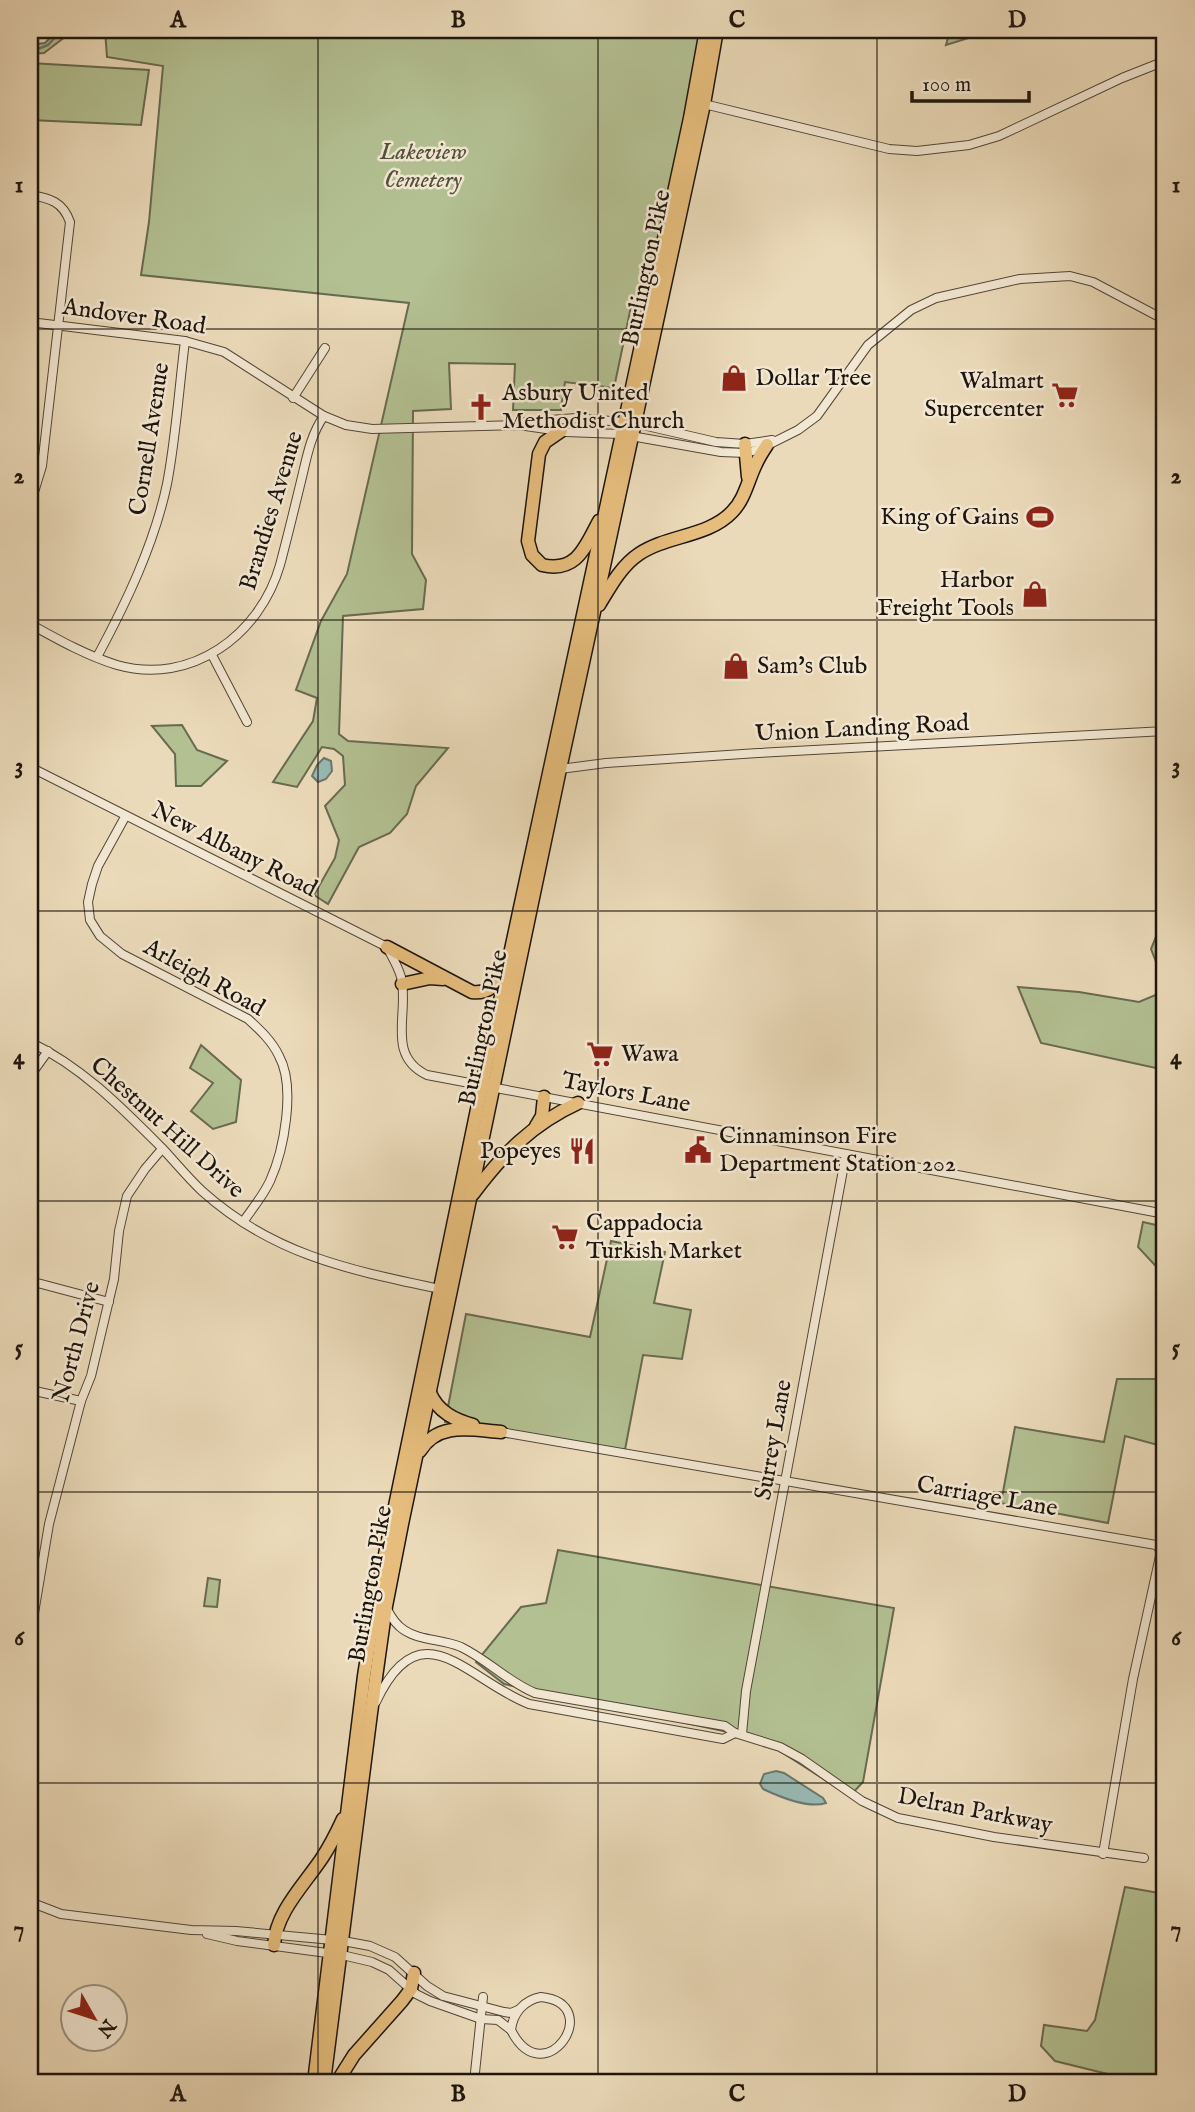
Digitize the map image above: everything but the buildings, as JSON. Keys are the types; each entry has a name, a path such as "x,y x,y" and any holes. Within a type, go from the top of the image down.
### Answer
{"highway":[{"name":"Burlington Pike","path":"324,2082 347,1813 377,1593 440,1289 594,612 627,429 706,30"},
{"name":"Burlington Pike","path":"314,2082 386,1606 470,1197 507,969 606,508 704,104 717,30"},
{"path":"561,431 545,442 539,454 528,541 532,555 542,565 553,567 575,560 606,508"},
{"path":"594,612 619,574 638,555 649,548 724,520 735,510 756,463 773,442"},
{"path":"745,448 748,484"},
{"path":"387,947 472,992 490,990 507,969"},
{"path":"402,984 430,978 446,980"},
{"path":"534,1130 542,1116 544,1097"},
{"path":"470,1197 500,1159 552,1115 578,1104"},
{"path":"430,1393 438,1407 454,1419 501,1432"},
{"path":"415,1460 425,1443 443,1431 501,1432"},
{"path":"274,1940 285,1912 329,1847 347,1813"},
{"path":"337,2082 354,2054 411,1989 414,1973"}],"street":[{"path":"704,104 889,149 917,151 969,145 999,136 1122,78 1165,61"},
{"path":"30,195 55,200 65,209 70,222 42,466 30,505"},
{"name":"Andover Road","path":"505,425 576,418 721,452 773,442 798,430 817,416 868,345 911,310 936,298 1020,279 1070,276 1093,282 1165,320"},
{"name":"Andover Road","path":"30,322 185,341 224,352 293,398 346,425 372,429 519,425 561,431 627,429"},
{"name":"Cornell Avenue","path":"97,657 116,623 155,528 167,483 185,341"},
{"path":"293,398 324,348"},
{"name":"Brandies Avenue","path":"30,624 117,665 145,669 173,668 212,654 241,634 270,594 310,446 324,416"},
{"path":"212,654 247,722"},
{"name":"Union Landing Road","path":"560,769 606,763 758,753 1165,731"},
{"name":"New Albany Road","path":"30,767 387,947"},
{"name":"Arleigh Road","path":"125,817 98,866 88,902 90,920 100,936 121,954 248,1019 265,1035 284,1066 288,1098 280,1151 266,1189 243,1222"},
{"path":"387,947 402,984"},
{"name":"Taylors Lane","path":"402,984 402,1044 407,1059 415,1069 427,1075 1165,1214"},
{"name":"Chestnut Hill Drive","path":"30,1042 95,1083 202,1191 243,1222 295,1251 352,1270 440,1289"},
{"path":"30,1076 48,1051"},
{"name":"North Drive","path":"30,1637 49,1524 109,1302 127,1196 162,1149"},
{"name":"Surrey Lane","path":"738,1733 846,1154"},
{"path":"30,1281 109,1302"},
{"path":"30,1390 81,1401"},
{"name":"Carriage Lane","path":"501,1432 786,1480 1159,1548 1160,1556 1133,1679 1103,1854"},
{"name":"Delran Parkway","path":"386,1606 394,1621 407,1632 463,1648 516,1685 535,1693 725,1726 780,1747 868,1805 898,1818 1103,1854 1144,1858"},
{"name":"Delran Parkway","path":"371,1713 394,1671 410,1658 429,1653 462,1664 505,1693 529,1704 723,1739 738,1733"},
{"path":"30,1902 61,1914 336,1948 385,1951 438,1994 482,2008 508,2013 518,2010 537,1997 552,1998 562,2004 568,2013 570,2032 561,2045 539,2054 522,2046 511,2030 498,2020 481,2019 444,2008 423,1998 380,1965 336,1948 274,1940"},
{"path":"474,2082 483,1997"},
{"path":"511,2030 513,2017 518,2010"},
{"path":"30,2081 59,2079 74,2082"}],"green space":[{"path":"58,30 74,30 44,53 30,54 30,45 45,43"},
{"name":"Lakeview Cemetery","path":"105,30 706,30 651,301 632,302 614,388 565,382 561,410 513,410 515,364 449,363 451,409 413,411 412,554 426,580 423,609 343,616 339,734 348,741 448,748 416,786 407,814 390,833 359,847 328,904 314,895 335,858 339,840 325,806 345,785 343,756 334,749 322,747 297,787 273,782 313,721 317,698 296,690 321,621 347,574 409,303 141,275 149,222 163,66 107,57"},
{"path":"950,30 994,30 946,45"},
{"path":"30,63 149,70 141,125 30,120"},
{"path":"182,725 197,750 227,761 201,786 176,786 175,754 152,726"},
{"path":"1165,893 1165,985 1151,949 1164,917 1161,894"},
{"path":"1018,987 1079,992 1139,1002 1165,991 1165,1070 1041,1043"},
{"path":"201,1045 241,1080 236,1122 213,1129 191,1111 213,1083 190,1068"},
{"path":"1143,1222 1165,1227 1165,1276 1138,1247"},
{"path":"611,1241 665,1252 654,1303 691,1310 682,1359 643,1355 624,1455 445,1422 466,1314 590,1337"},
{"path":"1117,1379 1165,1379 1165,1447 1125,1436 1108,1523 1001,1503 1015,1427 1104,1442"},
{"path":"558,1550 894,1608 863,1782 850,1796 769,1744 742,1735 504,1684 476,1662 521,1607 546,1603"},
{"path":"208,1578 220,1580 217,1607 204,1606"},
{"path":"1125,1887 1165,1894 1165,2082 1140,2082 1055,2061 1041,2046 1044,2025 1087,2031 1095,2020"}],"water":[{"path":"324,758 331,761 332,771 326,779 318,782 312,776"},
{"path":"776,1771 784,1773 823,1798 826,1803 803,1803 763,1789 760,1784 764,1774"}],"waterway":[{"path":"30,52 48,45 62,30"}],"place":[{"name":"Dollar Tree","path":"734,378"},
{"name":"Walmart Supercenter","path":"1065,395"},
{"name":"Asbury United Methodist Church","path":"481,407"},
{"name":"King of Gains","path":"1040,517"},
{"name":"Harbor Freight Tools","path":"1035,594"},
{"name":"Sam's Club","path":"736,666"},
{"name":"Wawa","path":"600,1054"},
{"name":"Cinnaminson Fire Department Station 202","path":"698,1150"},
{"name":"Popeyes","path":"582,1151"},
{"name":"Cappadocia Turkish Market","path":"565,1237"}]}
